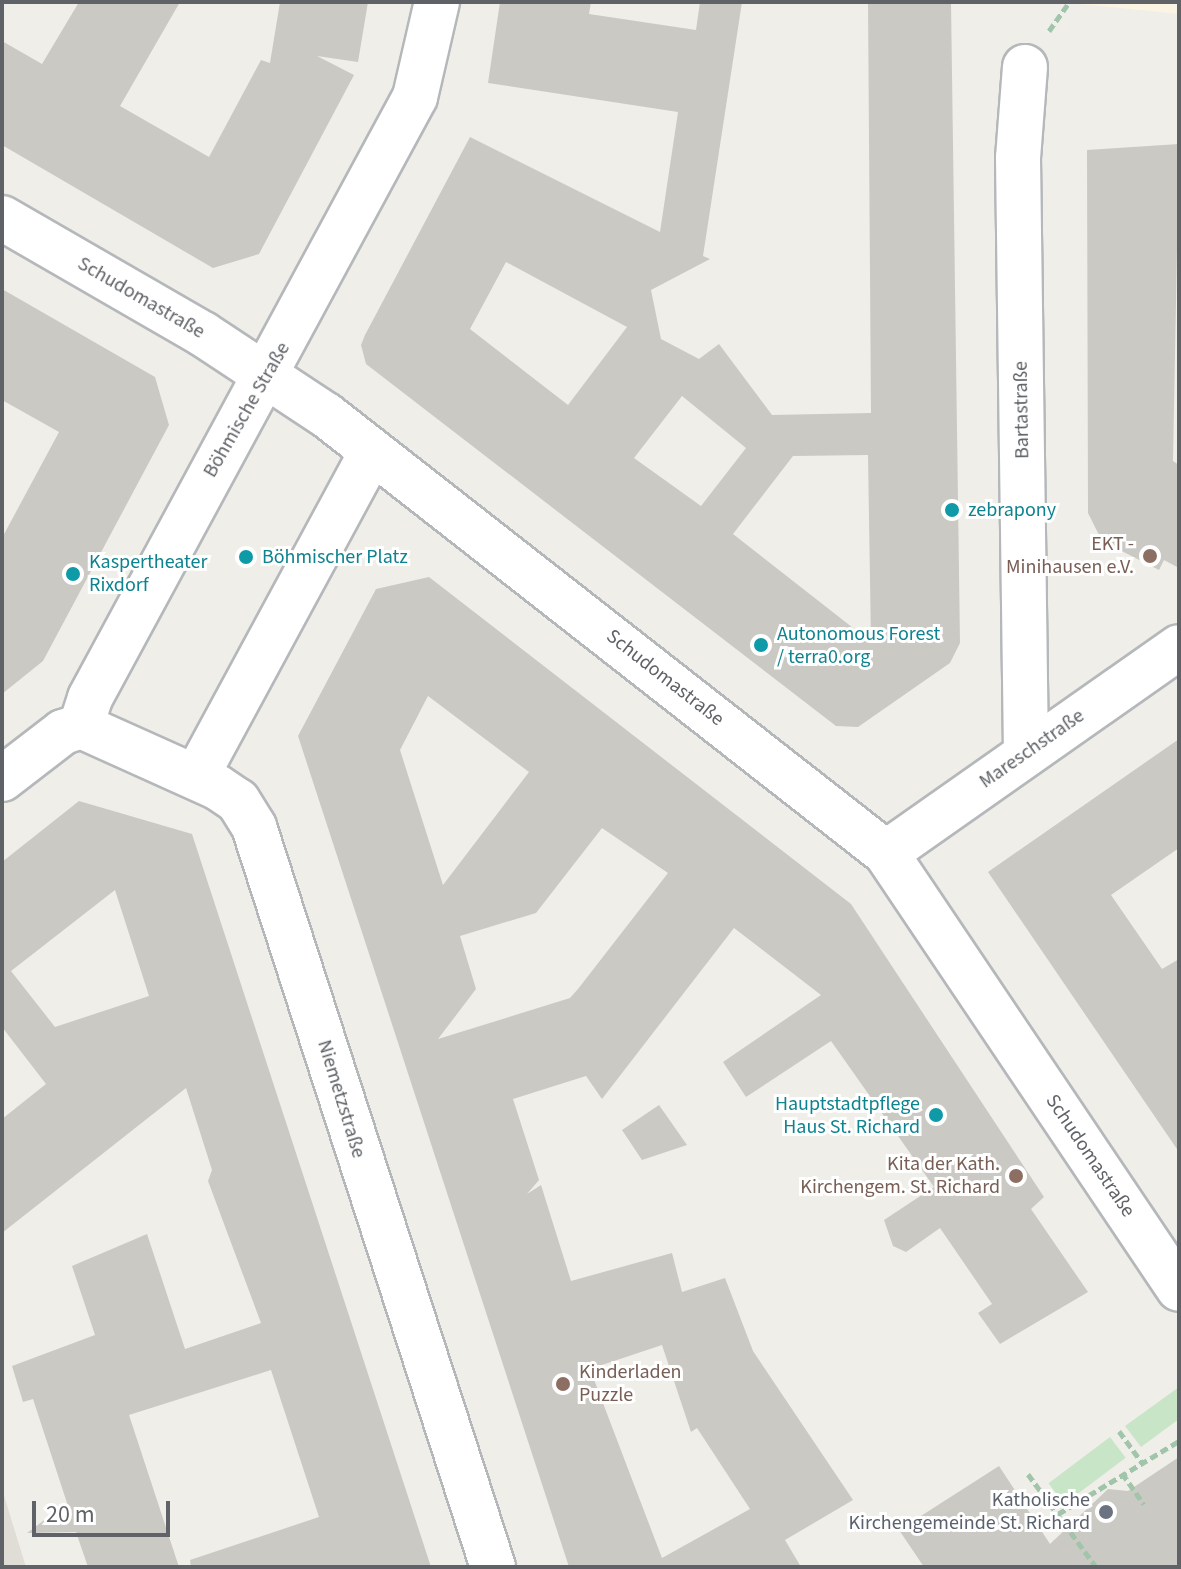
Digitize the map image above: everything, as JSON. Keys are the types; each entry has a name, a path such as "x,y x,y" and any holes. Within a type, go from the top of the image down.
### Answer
{"street":[{"name":"Böhmische Straße","path":"81,726 90,698 415,97 437,2"},
{"name":"Bartastraße","path":"1025,67 1018,158 1026,753"},
{"name":"Schudomastraße","path":"2,218 265,375 372,451 886,853 1179,1289"},
{"path":"196,777 372,451"},
{"name":"Mareschstraße","path":"886,853 1179,647"},
{"path":"2,779 63,732 81,726"},
{"name":"Niemetzstraße","path":"81,726 196,777 238,801 254,827 493,1567"}],"path":[{"path":"1119,1431 1142,1463"},
{"path":"1058,1514 1179,1441"},
{"path":"1122,1473 1144,1504"},
{"path":"1028,1474 1096,1567"}],"shaded area":[{"path":"1055,2 1179,2 1179,14 1101,6"},
{"path":"2,1489 26,1567 2,1567"}],"green space":[{"path":"1179,1387 1179,1419 1141,1447 1125,1426"},
{"path":"1110,1437 1126,1458 1064,1504 1049,1483"}],"building":[{"path":"79,2 180,2 120,106 209,157 261,60 270,63 280,2 368,2 358,62 317,56 354,75 259,254 213,268 2,145 2,41 42,64"},
{"path":"500,2 591,2 589,14 696,30 700,2 742,2 703,256 710,259 651,290 661,339 699,359 719,344 772,415 871,413 868,2 951,2 960,643 950,663 858,727 836,726 366,364 361,345 365,335 470,137 660,232 678,112 488,83","holes":["506,262 627,327 568,405 470,329","682,396 746,448 701,506 634,458","868,455 871,642 733,534 793,456"]},
{"path":"1179,144 1173,461 1179,465 1179,568 1164,560 1159,570 1102,541 1088,513 1087,150"},
{"path":"2,289 155,377 169,425 43,661 2,694 2,538 59,432 2,400"},
{"path":"429,577 851,904 1044,1197 1031,1209 1088,1292 1000,1344 978,1313 992,1304 940,1228 906,1252 893,1246 884,1220 934,1187 831,1041 746,1097 723,1062 821,995 734,928 602,1099 586,1076 513,1099 539,1180 527,1194 541,1185 571,1281 672,1253 682,1292 725,1278 753,1351 853,1500 785,1540 801,1567 569,1567 298,736 376,589","holes":["428,696 529,772 443,885 400,750","602,828 668,873 570,998 438,1039 476,989 460,936 536,913","662,1345 691,1432 697,1428 750,1509 662,1558 590,1369"]},
{"path":"1179,739 1179,848 1111,895 1162,969 1179,959 1179,1152 988,872"},
{"path":"79,801 192,834 431,1567 191,1567 190,1560 319,1517 271,1370 129,1415 179,1567 88,1567 76,1532 27,1533 67,1503 33,1399 23,1402 12,1366 95,1335 72,1266 147,1234 185,1349 261,1323 208,1181 212,1170 186,1088 2,1233 2,1119 46,1084 2,1027 2,862","holes":["115,890 149,996 55,1027 11,971"]},
{"path":"659,1105 687,1145 642,1160 622,1130"},
{"path":"1179,1457 1179,1567 924,1567 899,1530 999,1466 1050,1544 1108,1489 1128,1491"}],"place":[{"name":"zebrapony","path":"952,510"},
{"name":"EKT - Minihausen e.V.","path":"1150,556"},
{"name":"Böhmischer Platz","path":"246,557"},
{"name":"Kaspertheater Rixdorf","path":"73,574"},
{"name":"Autonomous Forest / terra0.org","path":"761,645"},
{"name":"Hauptstadtpflege Haus St. Richard","path":"936,1115"},
{"name":"Kita der Kath. Kirchengem. St. Richard","path":"1016,1176"},
{"name":"Kinderladen Puzzle","path":"563,1384"},
{"name":"Katholische Kirchengemeinde St. Richard","path":"1106,1512"}]}
